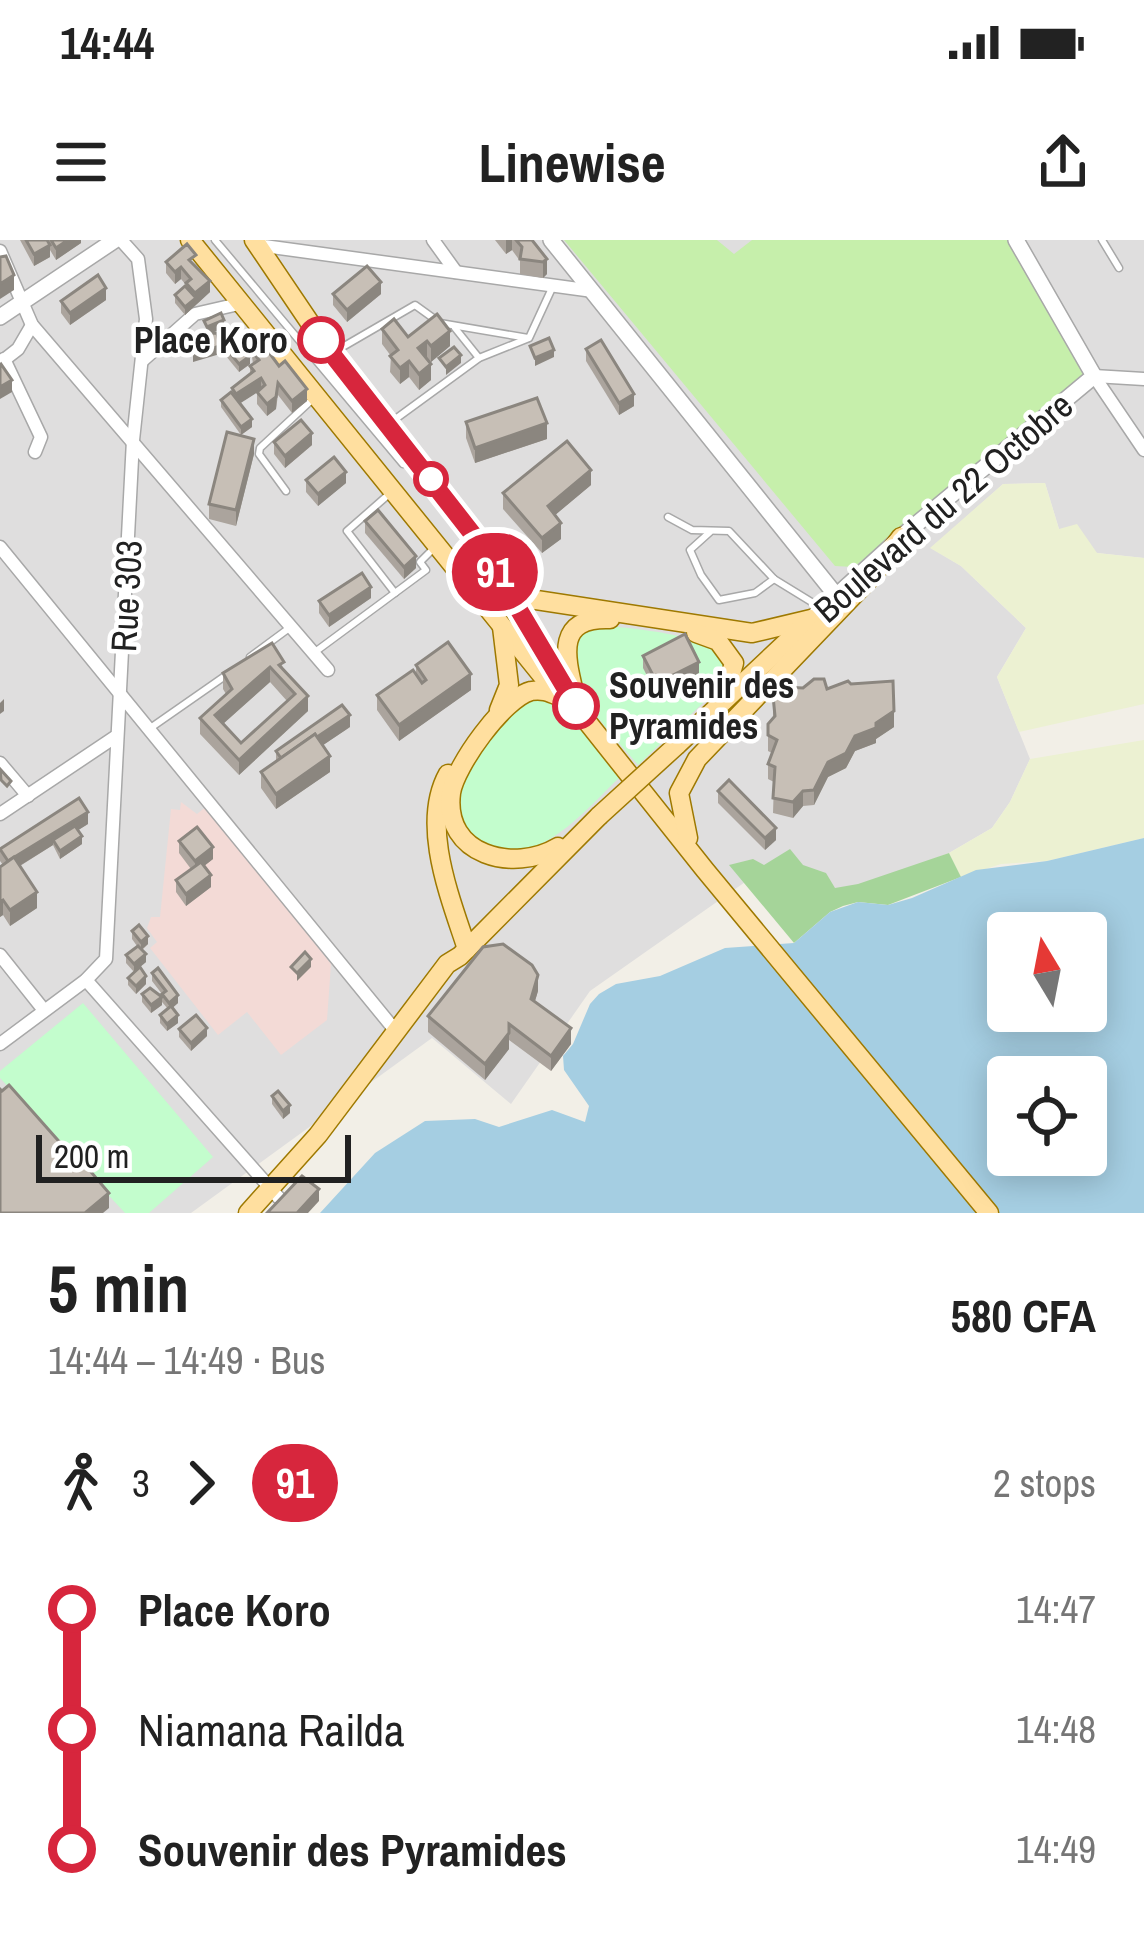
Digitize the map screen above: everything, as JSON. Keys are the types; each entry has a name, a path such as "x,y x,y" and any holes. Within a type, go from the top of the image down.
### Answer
{"main road":[{"path":"190,240 502,627 989,1213"},
{"path":"256,242 331,354 465,524 569,703"},
{"path":"439,544 465,524"},
{"path":"701,864 680,811 683,780 697,759 874,574 901,537"},
{"path":"510,596 752,634 816,614"},
{"name":"Boulevard du 22 Octobre","path":"599,816 816,614"},
{"path":"569,703 567,640 572,632 600,619 649,624 718,640 734,663 723,701"},
{"path":"248,1213 272,1200 327,1141 464,953 435,838 435,809 455,762 507,695 502,627"},
{"path":"569,703 544,690 513,701 460,769 452,790 452,816 475,849 507,861 543,856 599,816"},
{"path":"272,1200 394,1029 447,964 464,953 599,816"}],"street":[{"path":"0,317 88,248 118,240"},
{"name":"Rue 303","path":"86,980 106,958 133,440 146,319 137,259 118,240"},
{"path":"433,240 456,272"},
{"path":"551,240 835,594"},
{"name":"Boulevard du 22 Octobre","path":"816,614 1094,376 1016,240"},
{"path":"256,242 595,291"},
{"path":"0,251 32,325 328,670"},
{"path":"141,362 195,314 243,303"},
{"path":"32,325 17,349 2,361 41,437 35,452"},
{"path":"1094,376 1144,380"},
{"path":"1094,376 1144,451"},
{"path":"0,547 394,1029"},
{"path":"0,814 115,737"},
{"path":"0,763 28,796"},
{"path":"0,955 43,1010"},
{"path":"0,1044 86,980 272,1200"}],"lane":[{"path":"215,240 403,464"},
{"path":"1102,240 1119,268"},
{"path":"388,425 479,358 529,338 554,285"},
{"path":"331,354 415,304 440,323 529,338"},
{"path":"453,326 479,358"},
{"path":"286,491 267,470 260,448 318,395"},
{"path":"395,489 346,531 395,593"},
{"path":"668,517 692,530 729,531 773,579 816,614"},
{"path":"710,532 690,550 719,600 755,593 773,579"},
{"path":"315,652 426,571 420,562 439,544"},
{"path":"244,662 292,626"},
{"path":"149,729 225,676"}],"shaded area":[{"path":"0,240 1144,240 1144,558 1097,553 1059,529 1045,483 1003,484 931,548 961,566 1026,628 997,677 1030,759 992,828 949,853 830,898 748,880 590,991 511,1104 432,1038 191,1213 0,1213"},
{"path":"181,802 197,814 207,806 331,964 327,1020 281,1055 247,1012 218,1035 150,948 157,942 147,928 151,917 160,917 171,809 180,810"}],"green space":[{"path":"564,240 717,240 734,254 752,240 1014,240 1092,372 854,567 835,566"},
{"path":"1045,483 1059,529 1077,524 1097,553 1144,558 1144,704 1019,732 997,677 1026,628 961,566 930,548 1003,484"},
{"path":"602,625 683,637 713,648 726,662 724,683 638,765 589,705 574,670 576,633"},
{"path":"540,699 563,708 619,778 552,838 527,849 497,847 483,842 462,822 457,792 480,748 507,716"},
{"path":"1144,740 1144,838 1047,861 1001,864 961,877 949,853 992,828 1030,759"},
{"path":"790,849 803,865 826,873 835,888 949,853 961,877 888,905 858,902 843,906 794,943 729,865 753,859 764,865"},
{"path":"83,1003 213,1157 149,1213 125,1213 0,1078 0,1071"}],"water":[{"path":"1144,838 1144,1213 320,1213 375,1153 425,1121 475,1119 499,1127 552,1110 585,1122 589,1106 564,1070 563,1056 590,1004 616,984 660,976 725,948 794,943 830,912 858,902 888,905 976,870 1047,861"}],"building":[{"path":"26,240 47,240 50,245 34,254"},
{"path":"516,240 532,240 547,259 520,259 522,247"},
{"path":"187,244 196,255 189,260 210,281 195,293 181,267 175,272 166,262"},
{"path":"6,256 14,275 0,284 0,257"},
{"path":"367,266 381,282 347,310 333,294"},
{"path":"98,275 106,288 70,313 61,301"},
{"path":"185,286 196,298 185,307 175,295"},
{"path":"221,313 224,320 207,327 204,321"},
{"path":"437,314 450,331 431,346 427,341 418,348 431,364 419,374 409,361 400,368 390,356 398,350 382,329 394,319 408,337"},
{"path":"217,333 220,346 193,354 190,340 196,339 195,334"},
{"path":"232,333 250,356 239,364 221,342"},
{"path":"549,338 554,350 535,358 530,346"},
{"path":"601,340 634,394 619,403 586,349"},
{"path":"262,343 279,366 285,361 307,389 292,401 278,383 276,397 267,404 257,392 265,385 261,378 236,394 232,388 254,371 250,366 259,360 251,350"},
{"path":"454,347 461,355 446,367 439,358"},
{"path":"0,365 12,380 0,387"},
{"path":"231,392 252,419 241,427 221,400"},
{"path":"537,398 547,423 475,448 466,422"},
{"path":"301,420 312,433 285,456 274,442"},
{"path":"227,432 254,439 236,510 209,504"},
{"path":"567,441 591,470 548,506 561,523 542,538 503,493"},
{"path":"334,457 346,472 318,494 306,480"},
{"path":"378,510 416,556 404,567 365,521"},
{"path":"362,573 371,587 329,615 319,601"},
{"path":"685,634 699,662 657,683 643,656"},
{"path":"448,642 471,674 399,725 377,695 413,670 422,683 426,680 416,665"},
{"path":"272,643 284,662 279,665 308,696 239,760 200,718 232,689 223,673","holes":["270,667 295,694 241,743 215,715"]},
{"path":"814,679 824,679 827,689 848,681 893,681 894,711 876,723 876,728 855,736 846,753 828,762 814,790 803,791 793,802 773,798 775,767 768,764 777,740 768,735 768,724 775,716 773,696 784,687 803,688"},
{"path":"342,705 350,715 281,758 276,751"},
{"path":"315,734 330,756 276,794 261,772"},
{"path":"729,780 776,828 765,838 718,791"},
{"path":"79,798 88,812 8,861 0,849"},
{"path":"75,826 82,836 60,851 53,840"},
{"path":"197,827 213,847 195,861 179,841"},
{"path":"14,857 37,892 10,910 0,902 0,867"},
{"path":"201,862 211,875 186,894 176,880"},
{"path":"139,925 148,936 141,942 132,931"},
{"path":"503,944 538,975 531,999 571,1028 551,1056 509,1024 509,1033 485,1064 428,1016 483,947"},
{"path":"138,946 146,954 134,964 126,955"},
{"path":"305,952 311,959 297,973 291,967"},
{"path":"140,967 146,976 136,986 128,978"},
{"path":"158,968 178,995 169,1003 152,973"},
{"path":"150,988 162,997 151,1005 142,994"},
{"path":"171,1006 178,1015 167,1024 160,1015"},
{"path":"196,1015 207,1028 191,1043 179,1029"},
{"path":"9,1085 71,1155 70,1166 80,1159 109,1193 85,1213 0,1213 0,1089"},
{"path":"278,1091 290,1105 283,1111 272,1096"},
{"path":"302,1176 319,1189 297,1213 267,1213"}],"bus line":[{"name":"91","path":"321,340 478,541 576,706"}],"place":[{"name":"Place Koro","path":"321,340"},
{"name":"Souvenir des Pyramides","path":"576,706"}]}
